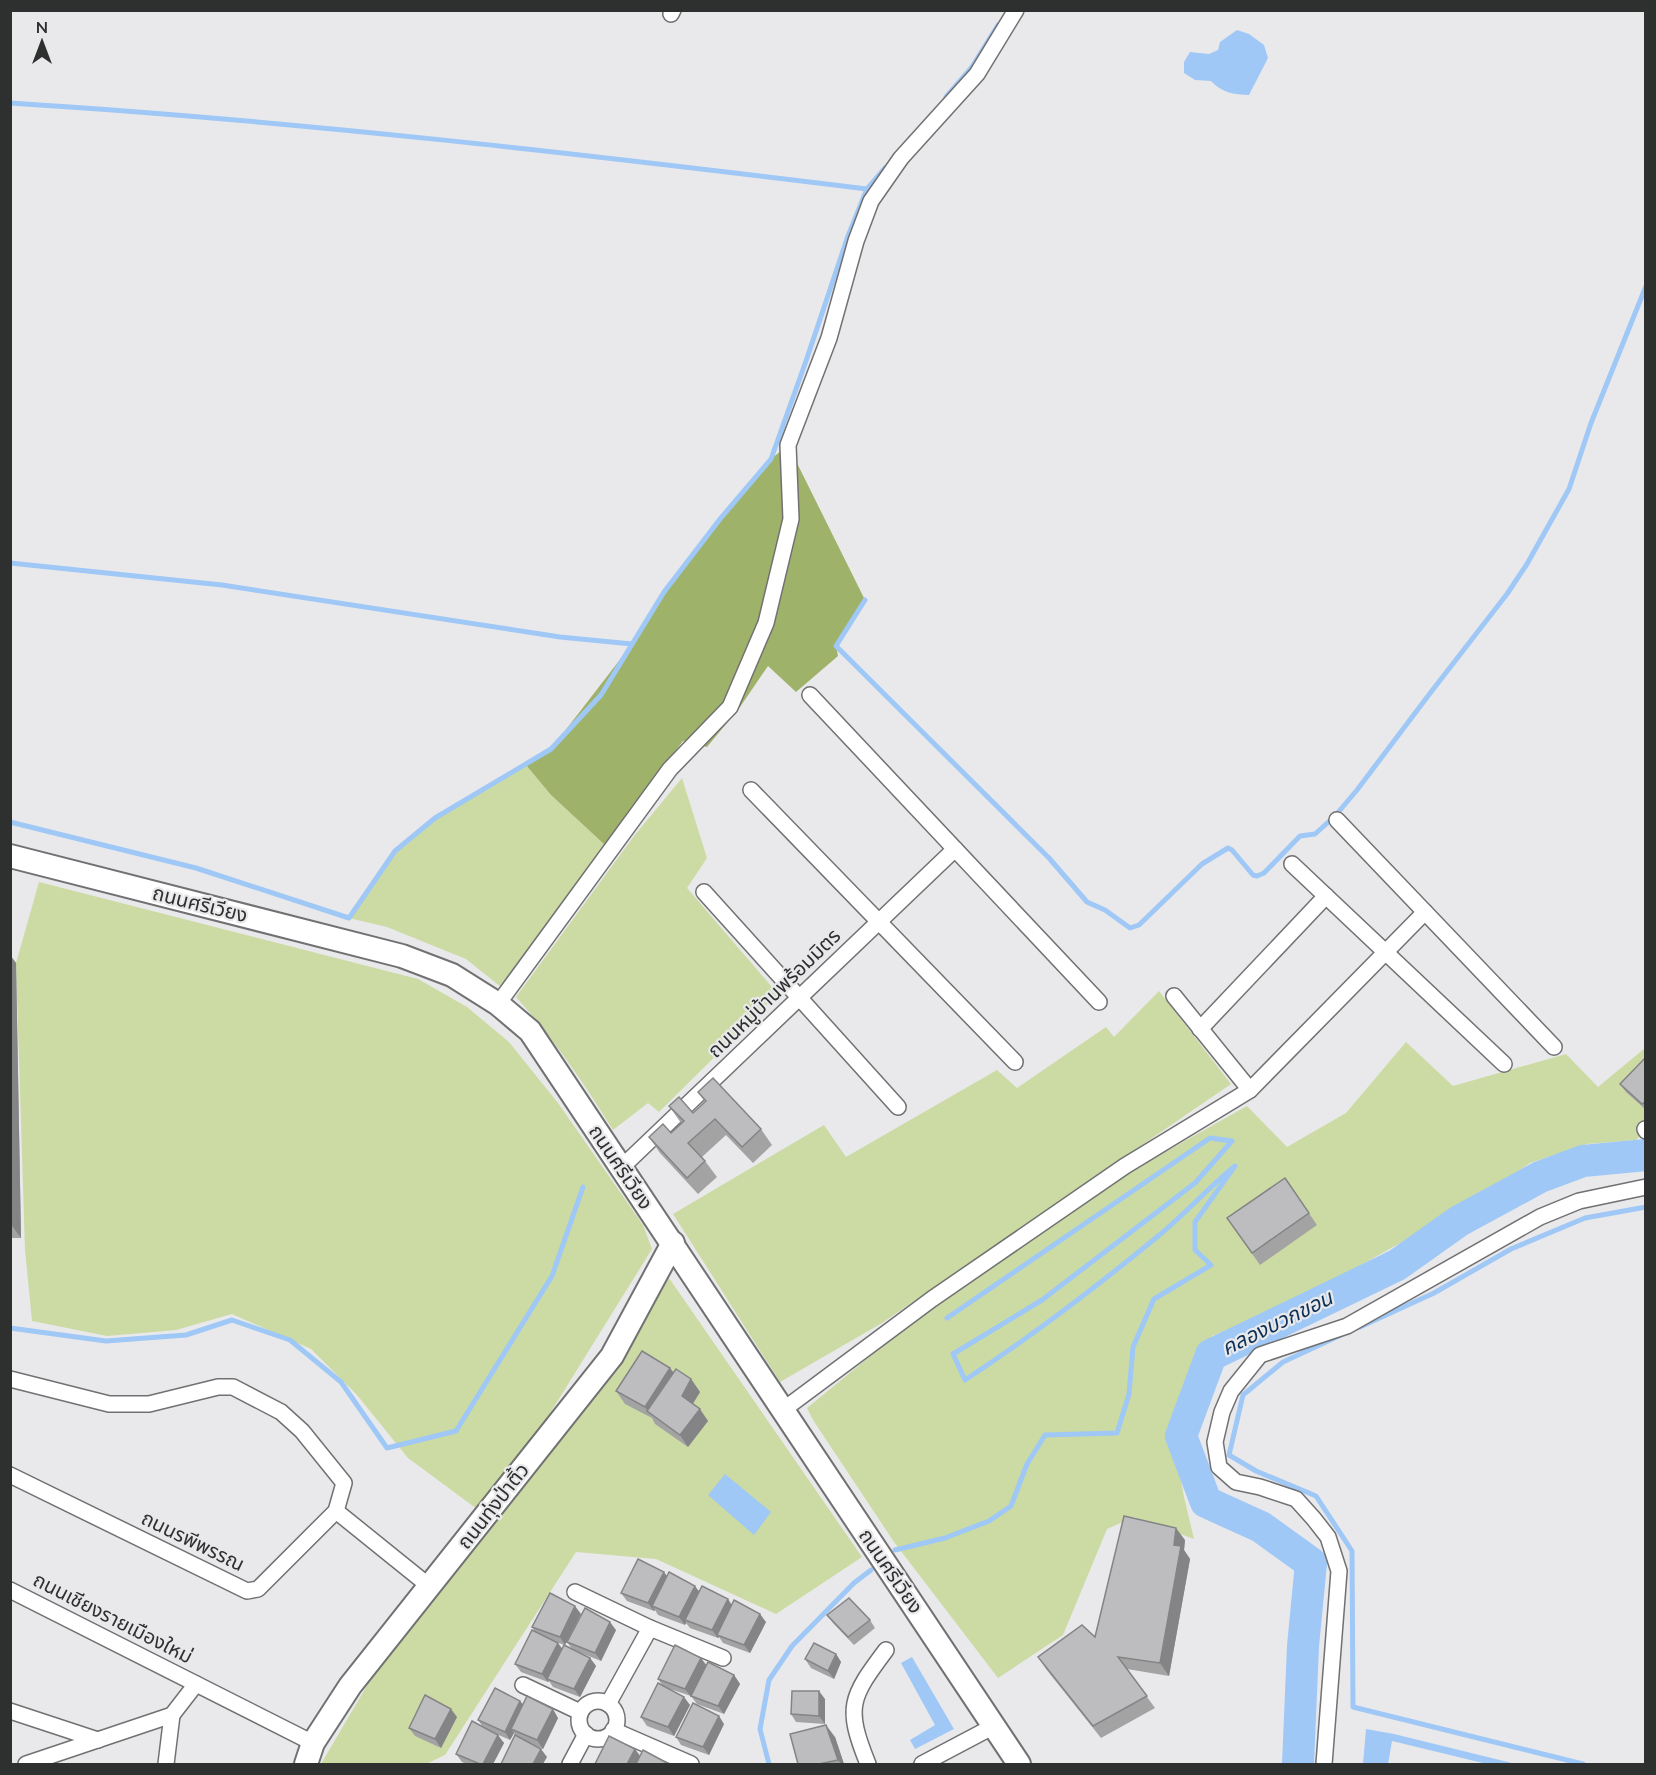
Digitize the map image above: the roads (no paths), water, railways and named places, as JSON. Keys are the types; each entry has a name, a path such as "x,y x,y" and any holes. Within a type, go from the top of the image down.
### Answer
{"main road":[{"name":"ถนนศรีเวียง","path":"10,855 402,956 452,975 498,1004 530,1031 783,1410 986,1732 1019,1764"},
{"name":"ถนนทุ่งป่าติ้ว","path":"310,1754 350,1686 612,1356 673,1243"}],"street":[{"path":"498,1004 670,769 730,707 766,623 791,519 788,445 829,338 856,241 871,201 901,158 976,74 1016,10"},
{"path":"810,695 1099,1002"},
{"path":"752,790 1015,1062"},
{"path":"1337,820 1554,1047"},
{"name":"ถนนหมู่บ้านพร้อมมิตร","path":"621,1168 956,849"},
{"path":"1292,864 1504,1064"},
{"path":"704,892 898,1107"},
{"path":"1200,1029 1326,896"},
{"path":"783,1410 932,1299 1106,1179 1250,1090 1425,912"},
{"path":"1174,996 1250,1090"},
{"path":"1324,1764 1339,1571 1328,1537 1296,1499 1236,1482 1219,1467 1215,1443 1222,1412 1231,1391 1260,1355 1347,1326 1540,1217 1578,1201 1646,1187"},
{"path":"10,1379 110,1404 149,1404 218,1387 233,1387 281,1412 302,1431 344,1482 336,1510 429,1586"},
{"name":"ถนนรพีพรรณ","path":"10,1475 248,1591 258,1589 336,1510"},
{"name":"ถนนเชียงรายเมืองใหม่","path":"10,1590 195,1684 310,1754"},
{"path":"575,1592 650,1628 723,1658"},
{"path":"608,1704 650,1628"},
{"path":"868,1764 853,1720 856,1699 864,1680 886,1650"},
{"name":"ถนนเชียงรายเมืองใหม่","path":"172,1715 195,1684"},
{"path":"523,1685 580,1712"},
{"path":"596,1701 608,1704 616,1715 613,1730 606,1737 599,1738 586,1734 579,1725 580,1712 584,1706 596,1701"},
{"path":"10,1711 98,1740"},
{"path":"26,1764 172,1715 166,1764"},
{"path":"613,1730 691,1764"},
{"path":"922,1764 986,1732"},
{"path":"570,1764 586,1734"}],"water":[{"path":"1237,30 1249,34 1264,45 1268,58 1249,95 1228,92 1211,81 1195,80 1184,73 1184,62 1190,52 1209,54 1218,50 1220,42"},
{"path":"725,1474 771,1512 754,1535 708,1495"},
{"path":"912,1657 954,1729 915,1749 910,1740 935,1725 901,1663"},
{"path":"1366,1729 1516,1764 1487,1764 1392,1741 1388,1764 1363,1764"}],"waterway":[{"path":"946,97 972,67 998,25"},
{"path":"10,103 332,129 653,163 867,189"},
{"path":"10,822 196,868 349,918 395,851 435,818 551,749 601,695 664,592 720,519 771,459 848,236 867,189 885,168"},
{"path":"865,600 836,646 1049,858 1087,902 1105,910 1130,928 1139,925 1202,864 1228,848 1253,875 1264,873 1300,836 1315,834 1335,816 1357,790 1507,594 1527,564 1569,489 1591,423 1646,286"},
{"path":"10,563 222,585 560,637 632,644"},
{"path":"895,1550 945,1538 989,1521 1011,1506 1027,1464 1045,1435 1117,1433 1129,1394 1133,1347 1154,1299 1211,1265 1195,1250 1195,1222 1235,1166 1167,1229 1110,1275 1039,1329 965,1380 953,1354 1042,1300 1195,1183 1232,1141 1210,1138 947,1318"},
{"name":"คลองบวกขอน","path":"1298,1764 1303,1646 1311,1563 1261,1527 1206,1502 1181,1436 1211,1355 1397,1265 1459,1221 1540,1177 1583,1161 1646,1155"},
{"path":"10,1328 106,1341 186,1335 232,1320 290,1340 341,1382 387,1448 456,1431 552,1276 583,1187"},
{"path":"1360,1327 1434,1293 1511,1249 1585,1218 1646,1207"},
{"path":"1341,1335 1283,1362 1243,1395 1229,1455 1256,1471 1316,1496 1352,1551 1353,1707 1583,1764"},
{"path":"769,1764 760,1729 769,1680 792,1646 854,1583 871,1570"}]}
